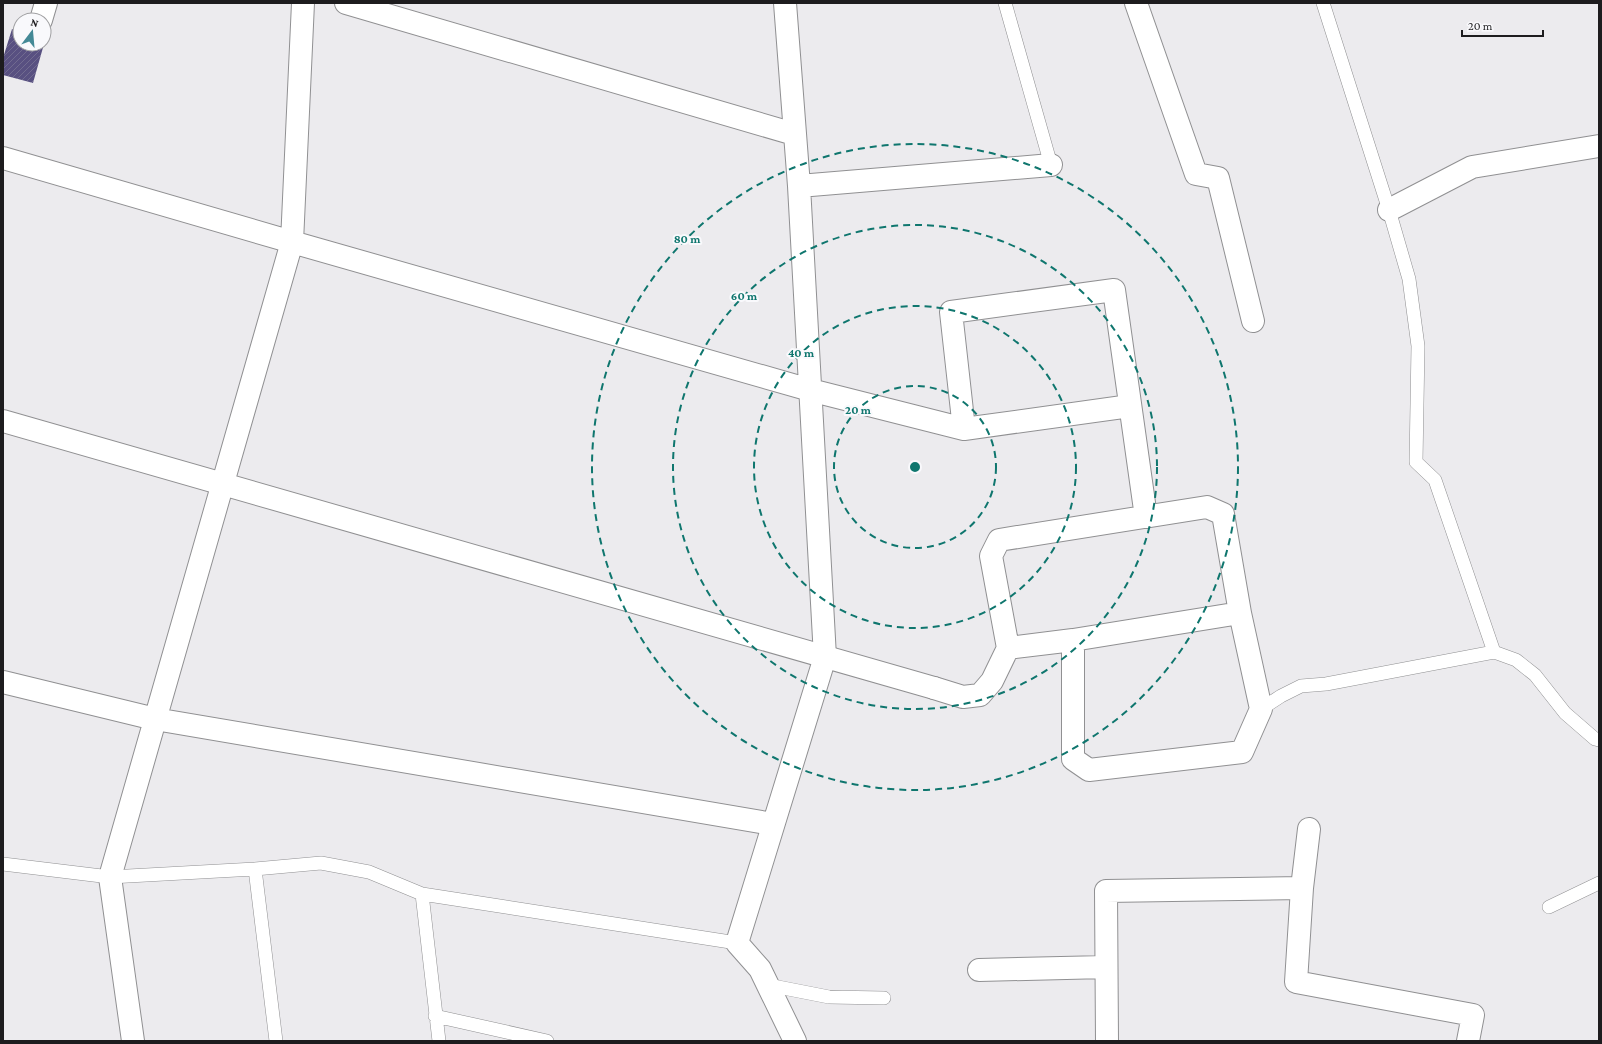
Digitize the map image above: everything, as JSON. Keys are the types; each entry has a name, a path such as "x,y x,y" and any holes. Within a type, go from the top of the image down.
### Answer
{"street":[{"path":"133,1041 110,877 292,242 303,3"},
{"path":"346,3 794,134"},
{"path":"785,3 799,186 825,657 737,943 760,969 795,1041"},
{"path":"1136,3 1196,174 1218,178 1253,321"},
{"path":"1389,210 1472,167 1599,146"},
{"path":"3,158 810,390 964,429 1130,406"},
{"path":"799,186 1052,165"},
{"path":"964,429 952,312 1114,290 1146,517"},
{"path":"3,421 963,697 980,696 992,682 1008,648 991,556 999,540 1208,507 1223,514 1240,613 1261,709 1242,752 1089,770 1073,760 1073,640"},
{"path":"1008,648 1073,640 1240,613"},
{"path":"3,682 155,719 773,824"},
{"path":"1309,829 1302,888 1296,982 1473,1015 1468,1041"},
{"path":"1106,1041 1106,891 1302,888"},
{"path":"979,970 1106,967"}],"lane":[{"path":"1005,3 1052,165"},
{"path":"1323,3 1389,210 1409,279 1418,346 1416,462 1435,480 1494,652"},
{"path":"1261,709 1281,696 1301,686 1326,684 1494,652 1516,660 1535,675 1565,713 1595,739 1599,740"},
{"path":"3,864 110,877 255,869 321,863 369,872 422,894 737,943"},
{"path":"255,869 276,1041"},
{"path":"1550,907 1599,883"},
{"path":"422,894 439,1041"},
{"path":"768,986 829,997 884,998"},
{"path":"435,1016 547,1041"}],"building":[{"path":"12,29 12,52 42,52 33,83 3,75 3,58"}]}
